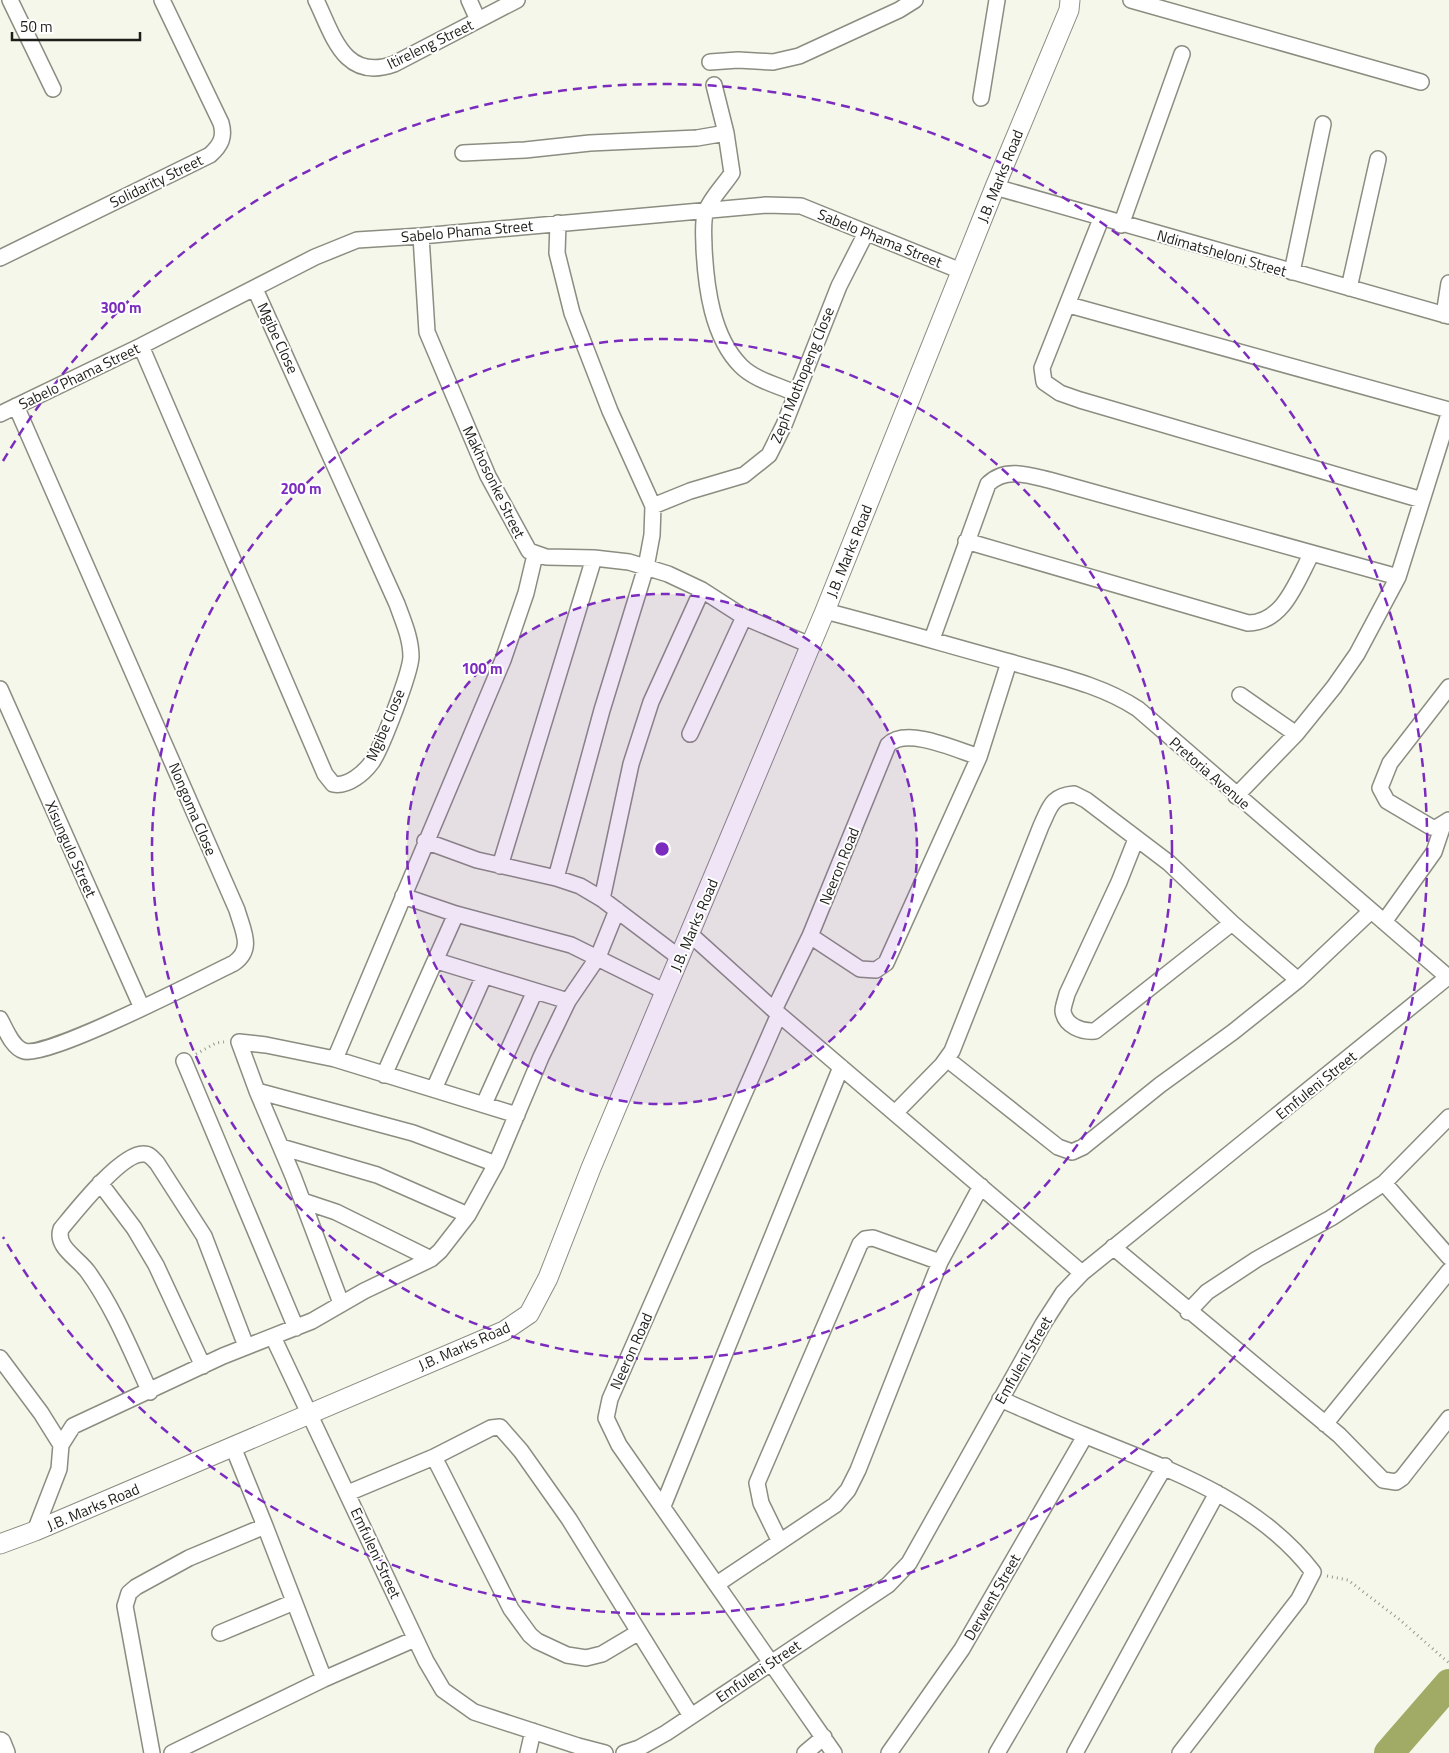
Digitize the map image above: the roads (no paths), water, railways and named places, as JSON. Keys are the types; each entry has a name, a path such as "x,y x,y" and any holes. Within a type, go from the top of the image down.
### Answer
{"main road":[{"path":"0,1743 4,1753"}],"street":[{"path":"10,0 53,89"},
{"name":"Solidarity Street","path":"0,258 197,161 216,150 222,142 224,133 221,122 162,0"},
{"name":"Itireleng Street","path":"316,0 343,54 352,62 365,68 377,68 394,64 517,0"},
{"path":"469,0 478,20"},
{"path":"710,62 738,60 773,62 799,56 899,10 915,0"},
{"path":"982,98 997,0"},
{"name":"J.B. Marks Road","path":"1,1544 233,1448 504,1331 529,1314 548,1278 591,1168 825,611 995,187 1069,10 1070,0"},
{"path":"1131,0 1421,82"},
{"path":"1121,224 1182,54"},
{"path":"714,85 726,133 732,173 706,210 704,237 706,288 715,319 728,347 741,366 751,374 795,393"},
{"path":"1292,272 1323,124"},
{"path":"463,153 525,150 590,143 697,138 726,133"},
{"path":"1349,288 1378,159"},
{"name":"Ndimatsheloni Street","path":"995,187 1101,219 1446,315"},
{"name":"Sabelo Phama Street","path":"0,414 141,346 315,257 357,240 766,205 801,206 961,271"},
{"path":"1101,219 1069,305 1042,368 1044,382 1060,393 1422,500"},
{"path":"556,878 602,710 646,567 652,536 653,506 610,411 572,313 557,253 558,223"},
{"name":"Zeph Mothopeng Close","path":"653,506 690,491 744,475 769,455 839,286 866,233"},
{"name":"Makhosonke Street","path":"421,236 427,332 488,476 529,551 535,555 594,558 646,567 702,590 744,618 810,645"},
{"path":"1446,315 1449,283"},
{"name":"Mgibe Close","path":"141,346 325,774 330,781 337,785 354,779 372,762 378,750 408,671 411,657 409,639 397,604 255,289"},
{"path":"1069,305 1449,412 1398,577 1357,654 1334,688 1296,734 1236,796"},
{"name":"Nongoma Close","path":"0,1019 16,1047 31,1053 48,1049 142,1008 240,959 246,948 236,910 113,624 16,406"},
{"path":"932,639 988,484 1003,474 1049,480 1398,577"},
{"path":"966,542 1248,623 1265,621 1283,605 1312,553"},
{"path":"335,1059 404,896 425,841 503,660 526,594 535,555"},
{"path":"500,866 594,558"},
{"path":"602,899 631,764 650,702 702,590"},
{"name":"Pretoria Avenue","path":"825,611 932,639 1090,685 1123,699 1138,709 1236,796 1449,977"},
{"path":"690,734 744,618"},
{"path":"810,936 860,969 876,970 886,963 979,757 1009,662"},
{"path":"1446,823 1431,827 1386,801 1380,788 1390,763 1449,688"},
{"name":"Xisungulo Street","path":"0,689 142,1008"},
{"path":"1240,695 1296,734"},
{"name":"Neeron Road","path":"834,1753 663,1506 619,1446 606,1418 606,1412 810,936 884,752 896,738 914,737 979,757"},
{"path":"895,1113 947,1059 958,1038 1052,802 1060,795 1074,794 1102,812 1169,863 1232,923 1298,980"},
{"path":"1384,922 1434,852 1446,823"},
{"path":"1136,839 1119,882 1068,994 1063,1010 1066,1019 1073,1026 1083,1032 1095,1031 1232,923"},
{"path":"425,841 451,852 500,866 556,878 580,886 602,899 680,958"},
{"path":"404,896 456,914 571,945 666,992"},
{"path":"35,1531 59,1469 61,1445 73,1426 246,1346 312,1322 341,1303 431,1259 440,1251 468,1215 496,1164 568,1001 598,957 617,910"},
{"path":"947,1059 1058,1147 1072,1152 1083,1148 1160,1085 1233,1032 1298,980 1371,911"},
{"path":"384,1075 456,914"},
{"path":"690,934 776,1012 1082,1273"},
{"path":"436,961 568,1001"},
{"path":"434,1089 484,976"},
{"name":"Emfuleni Street","path":"624,1753 639,1748 691,1716 864,1602 898,1575 918,1547 1052,1309 1082,1273 1449,977"},
{"path":"484,1104 535,991"},
{"path":"341,1303 303,1201 257,1091 239,1042 266,1045 335,1059 517,1115"},
{"path":"184,1061 296,1328"},
{"path":"663,1506 841,1067"},
{"path":"257,1091 413,1133 496,1164"},
{"path":"1188,1312 1207,1292 1257,1259 1331,1218 1384,1183 1449,1116"},
{"path":"281,1147 377,1175 468,1215"},
{"path":"150,1392 127,1342 98,1288 86,1270 60,1240 61,1229 100,1183 134,1156 149,1155 157,1163 204,1236 246,1346"},
{"path":"100,1183 134,1228 156,1265 202,1366"},
{"path":"1384,1183 1449,1257"},
{"path":"717,1584 835,1505 848,1490 858,1470 940,1262 981,1186"},
{"path":"303,1201 336,1212 431,1259"},
{"path":"780,1542 761,1503 757,1483 860,1244 864,1239 873,1238 940,1262"},
{"path":"1113,1247 1188,1312 1325,1424 1383,1480 1396,1482 1402,1478 1449,1418"},
{"path":"1325,1424 1449,1271"},
{"name":"Emfuleni Street","path":"273,1337 435,1680 452,1699 474,1712 605,1753"},
{"path":"0,1358 41,1412 61,1445"},
{"path":"1000,1400 1085,1436 1165,1466 1217,1493 1273,1531 1313,1572 1299,1599 1180,1753"},
{"path":"348,1493 434,1457 491,1428 500,1427 569,1519 691,1716"},
{"name":"Derwent Street","path":"889,1753 962,1649 1085,1436"},
{"path":"233,1448 324,1679"},
{"path":"434,1457 511,1609 530,1635 543,1644 567,1655 586,1658 602,1654 639,1632"},
{"path":"997,1753 1165,1466"},
{"path":"1075,1753 1217,1493"},
{"path":"152,1753 125,1606 129,1593 189,1558 265,1526"},
{"path":"220,1633 294,1602"},
{"path":"172,1753 324,1679 415,1639"},
{"path":"528,1753 533,1731"},
{"path":"805,1753 824,1737"}],"waterway":[{"path":"1389,1753 1449,1684"}]}
